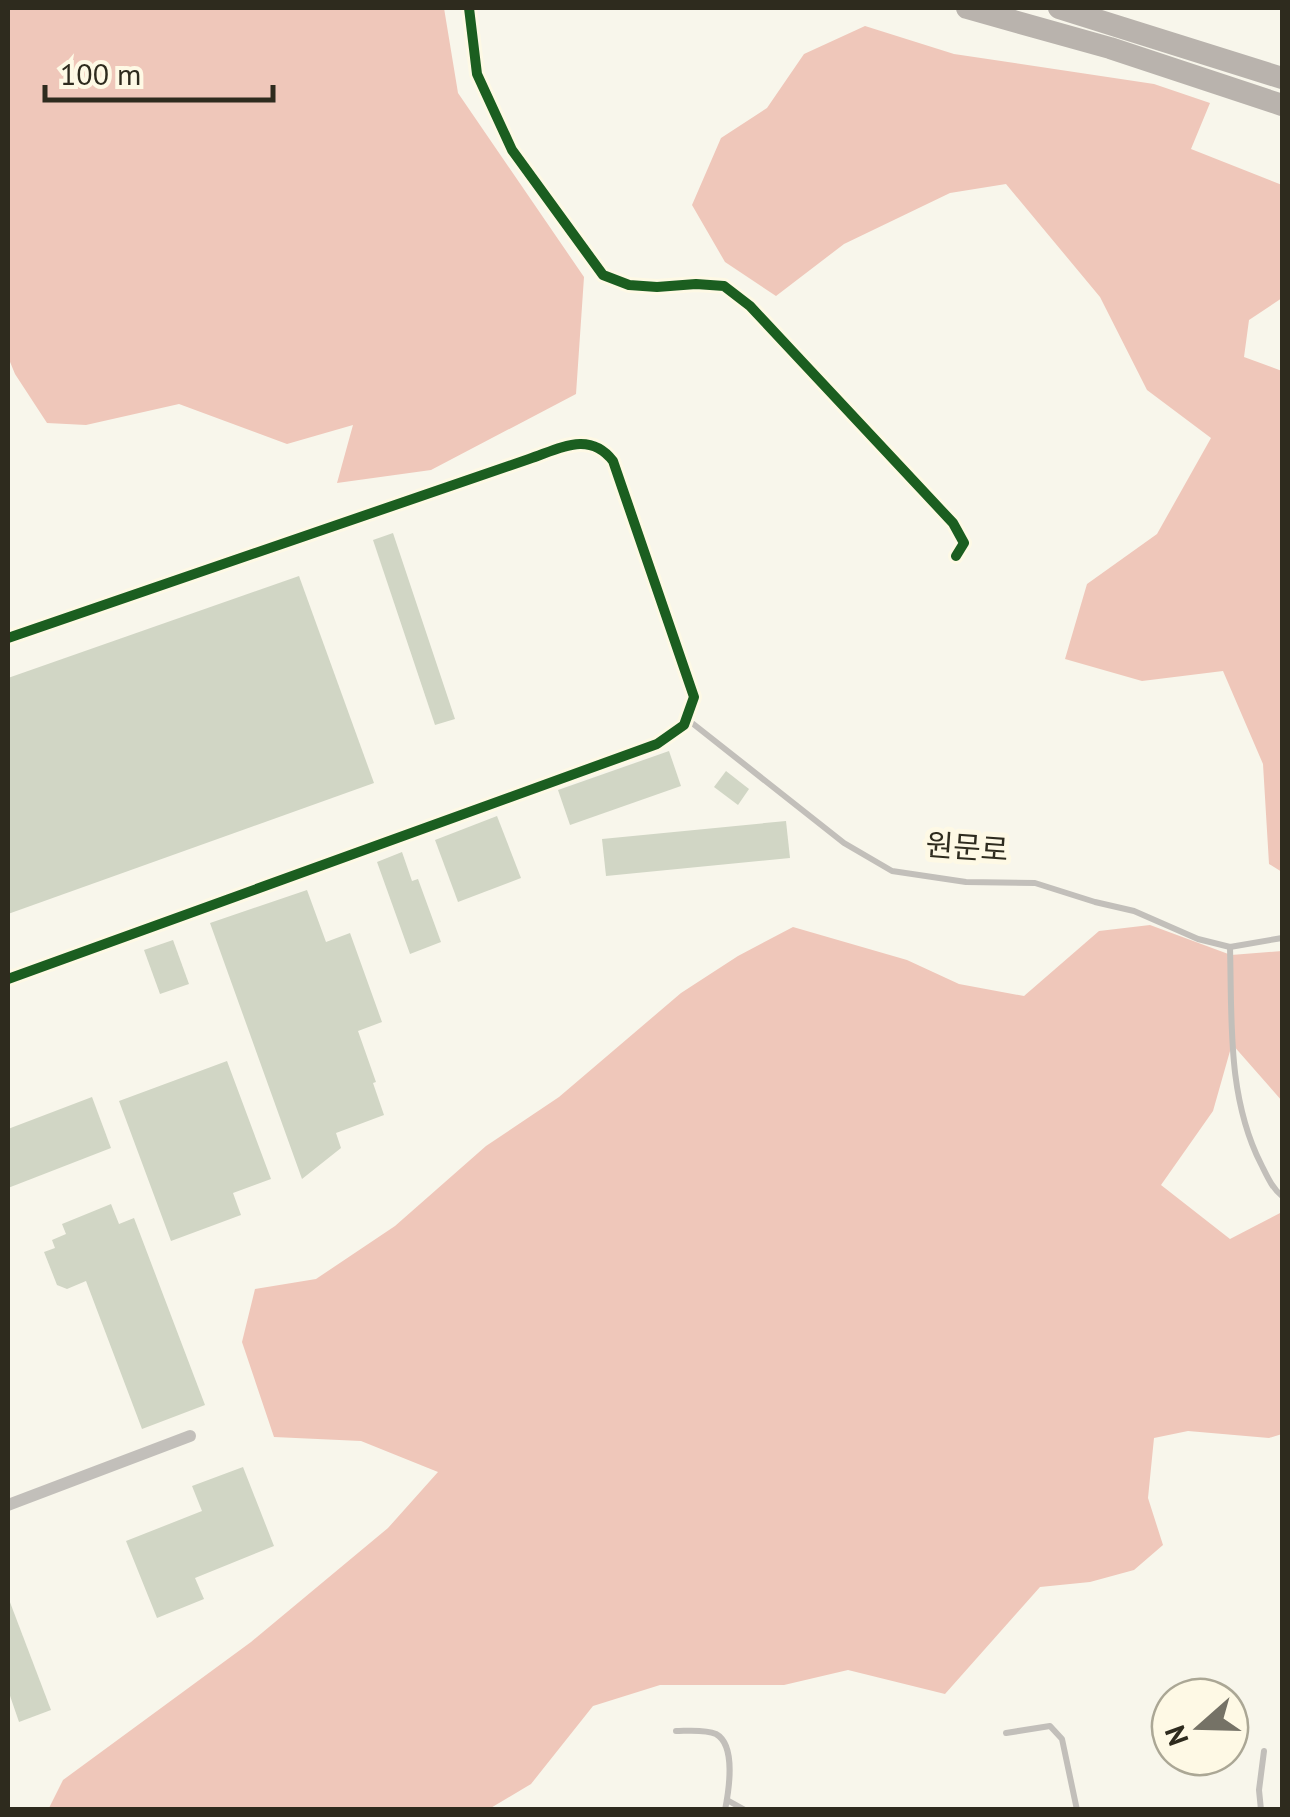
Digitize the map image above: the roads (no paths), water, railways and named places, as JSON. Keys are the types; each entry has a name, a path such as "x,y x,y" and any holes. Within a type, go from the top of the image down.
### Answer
{"highway":[{"path":"967,8 1110,48 1282,104"},
{"path":"1059,8 1282,78"}],"street":[{"path":"469,8 477,74 512,150 603,276 629,285 724,286 750,306 954,523 964,542 956,556"},
{"path":"8,638 529,459 580,443 592,444 613,460 694,697 684,724 657,744 8,979"},
{"path":"8,1504 190,1436"}],"lane":[{"name":"원문로","path":"686,718 844,843 892,872 966,882 1035,882 1134,910 1198,938 1230,947 1282,938"},
{"path":"1230,947 1232,1067 1250,1144 1275,1191 1282,1196"},
{"path":"1006,1733 1050,1726 1062,1739 1077,1810"},
{"path":"676,1730 715,1734 725,1742 730,1760 726,1810"},
{"path":"1261,1810 1259,1790 1264,1752"},
{"path":"727,1800 745,1810"}]}
